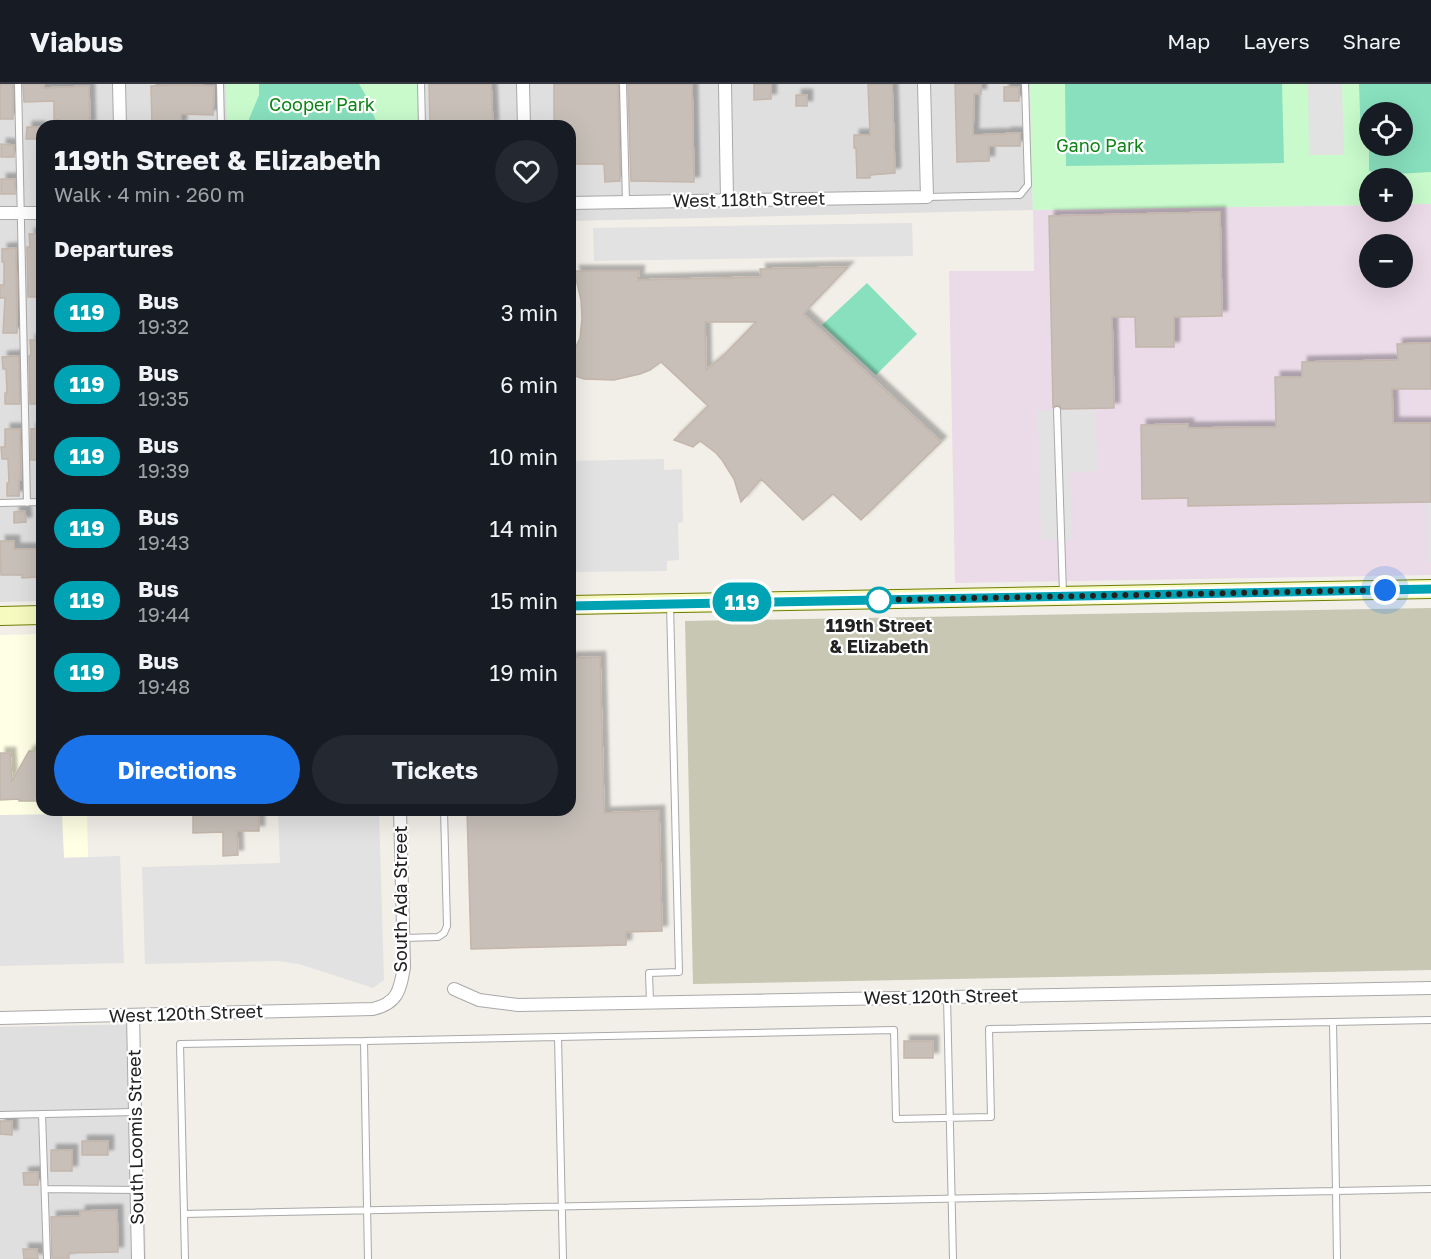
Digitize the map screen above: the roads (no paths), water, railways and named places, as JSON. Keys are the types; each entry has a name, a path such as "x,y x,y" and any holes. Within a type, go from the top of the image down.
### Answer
{"street":[{"path":"119,84 120,120"},
{"path":"523,84 524,120"},
{"path":"724,84 728,200"},
{"path":"924,84 927,197"},
{"name":"West 118th Street","path":"576,203 927,197"},
{"path":"0,213 36,213"},
{"path":"576,605 1431,589"},
{"path":"0,616 36,615"},
{"name":"South Ada Street","path":"373,1009 393,1001 402,981 404,967 400,816"},
{"name":"West 120th Street","path":"454,989 479,1000 518,1005 1431,988"},
{"name":"West 120th Street","path":"0,1018 373,1009"},
{"name":"South Loomis Street","path":"133,1015 138,1259"}],"lane":[{"path":"18,84 27,502"},
{"path":"220,84 221,120"},
{"path":"421,84 422,120"},
{"path":"623,84 626,202"},
{"path":"927,197 1020,195 1028,185 1025,84"},
{"path":"1057,410 1063,596"},
{"path":"0,503 36,502"},
{"path":"650,1002 649,973 679,972 670,604"},
{"path":"403,938 438,937 444,933 447,926 444,816"},
{"path":"947,997 953,1259"},
{"path":"184,1259 180,1044 894,1030 896,1119 950,1118 990,1117 989,1029 1431,1020"},
{"path":"1333,1022 1337,1259"},
{"path":"558,1037 563,1259"},
{"path":"364,1041 368,1259"},
{"path":"0,1114 135,1112"},
{"path":"42,1114 47,1259"},
{"path":"45,1189 137,1190"},
{"path":"184,1215 1431,1189"}],"place":[{"name":"119th Street & Elizabeth","path":"879,600"}],"park label":[{"name":"Cooper Park","path":"322,105"},
{"name":"Gano Park","path":"1100,146"}]}
